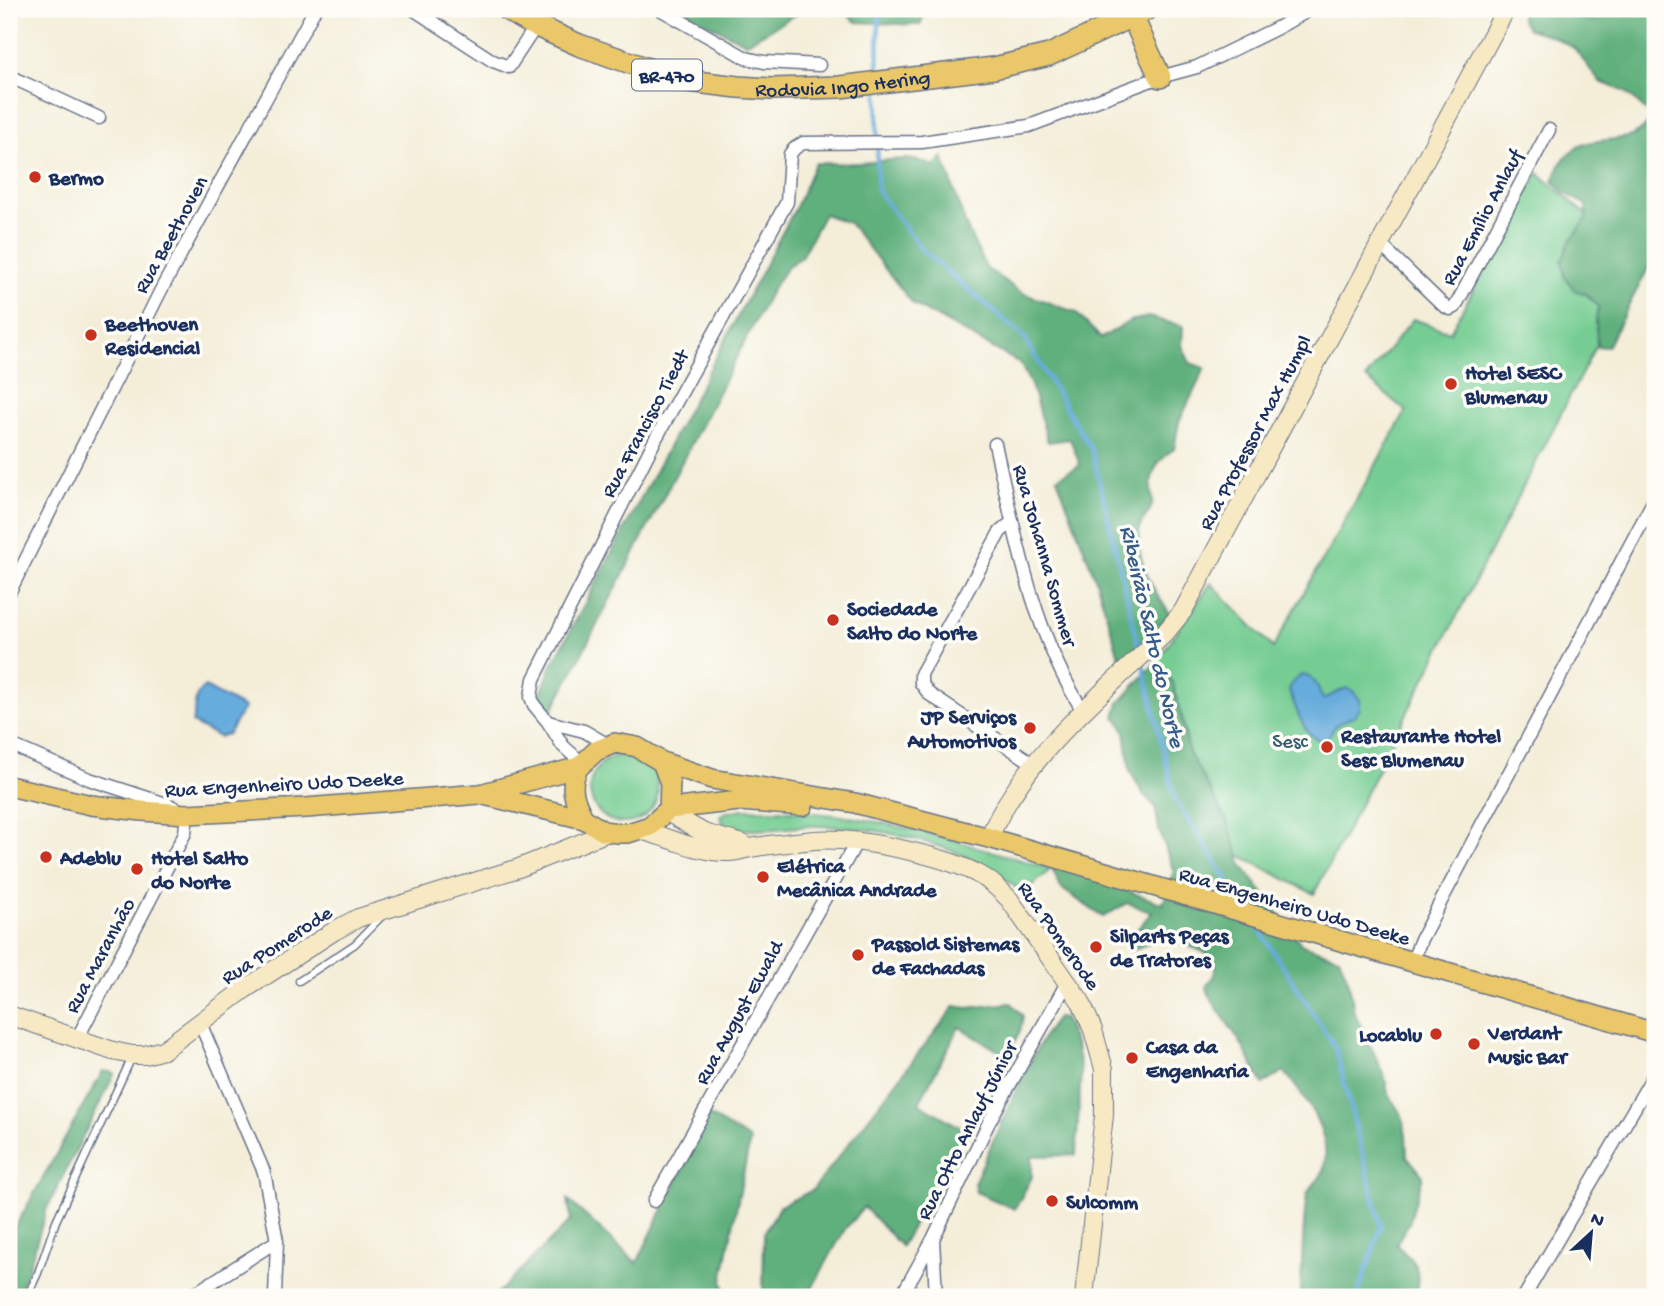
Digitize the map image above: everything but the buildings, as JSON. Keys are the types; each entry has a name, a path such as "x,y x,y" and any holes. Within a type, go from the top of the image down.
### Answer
{"highway":[{"name":"Rodovia Ingo Hering","path":"506,9 579,45 680,79 738,88 840,87 993,68 1049,55 1140,12"},
{"path":"1140,12 1160,77"}],"main road":[{"name":"Rua Engenheiro Udo Deeke","path":"9,786 91,805 187,814 306,808 480,794 580,764 596,751 615,743 636,747 662,762 712,779 855,803 989,838 1302,932 1655,1033"},
{"path":"662,762 670,783 668,811"},
{"path":"580,764 572,783 575,801 586,820"},
{"name":"Rua Engenheiro Udo Deeke","path":"480,794 586,820 608,832"},
{"name":"Rua Engenheiro Udo Deeke","path":"641,830 668,811 739,801 922,822"},
{"path":"608,832 628,833 641,830"}],"street":[{"name":"Rua Beethoven","path":"9,593 161,290 315,9"},
{"path":"413,9 493,61 509,67 536,26"},
{"path":"660,9 746,58 764,62 819,65"},
{"path":"1160,77 1197,67 1311,9"},
{"name":"Rua Professor Max Humpl","path":"989,838 1003,807 1034,764 1166,633 1183,611 1506,9"},
{"path":"9,76 99,118"},
{"name":"Rua Francisco Tiedt","path":"580,764 534,705 531,697 534,679 655,440 787,202 790,154 795,148 803,144 922,142 1029,125 1160,77"},
{"name":"Rua Emílio Anlauf","path":"1380,244 1444,306 1450,309 1455,307 1549,130"},
{"name":"Rua Johanna Sommer","path":"995,444 1012,522 1048,646 1084,712"},
{"path":"1412,963 1421,939 1655,498"},
{"path":"1012,522 1000,532 921,674 921,683 929,694 1034,764"},
{"path":"548,722 584,731 608,745"},
{"path":"9,744 89,779 169,805 187,814"},
{"name":"Rua Pomerode","path":"668,811 704,833 757,846"},
{"name":"Rua Maranhão","path":"78,1037 185,833 187,814"},
{"path":"577,846 586,832 586,820"},
{"name":"Rua Pomerode","path":"641,830 715,851 732,852 757,846 817,840 908,851 978,873 998,887 1081,1002 1093,1030 1104,1069 1106,1092 1084,1297"},
{"name":"Rua Pomerode","path":"9,1014 113,1051 145,1055 163,1050 245,989 358,918 519,868 608,832"},
{"name":"Rua August Ewald","path":"654,1201 856,843"},
{"name":"Rua Otto Anlauf Júnior","path":"901,1297 933,1239 990,1120 1068,981"},
{"path":"200,1023 264,1172 277,1241 275,1297"},
{"path":"1524,1297 1655,1073"},
{"path":"933,1239 936,1297"},
{"path":"189,1297 277,1241"}],"lane":[{"path":"299,981 355,944 391,908"},
{"path":"27,1297 56,1221 132,1055"}],"green space":[{"path":"684,9 800,9 797,14 746,43 694,17"},
{"path":"841,9 926,9 920,25 856,22"},
{"path":"1522,9 1552,9 1595,21 1602,9 1655,9 1655,260 1653,259 1607,347 1597,346 1596,319 1599,307 1586,294 1576,291 1565,278 1562,260 1569,243 1587,218 1586,205 1564,192 1553,181 1563,160 1574,149 1598,141 1634,135 1644,128 1652,116 1626,92 1600,82 1574,48 1552,36 1528,29 1521,19"},
{"path":"943,157 966,226 986,268 1022,293 1075,312 1101,338 1130,321 1148,317 1183,326 1182,346 1190,363 1205,368 1179,422 1174,449 1160,461 1154,471 1151,482 1152,505 1141,524 1139,536 1139,548 1146,572 1170,614 1121,663 1097,583 1057,478 1080,465 1070,439 1048,442 1031,385 1020,363 913,304 849,223 824,214 801,257 788,266 772,289 552,711 545,708 541,694 550,669 797,205 815,163 907,159 934,167"},
{"name":"Sesc","path":"1538,173 1640,260 1314,894 1237,854 1227,821 1189,753 1182,716 1155,663 1211,583 1273,648 1406,411 1366,378 1413,319 1450,332"},
{"path":"1155,663 1173,682 1189,753 1227,821 1242,865 1302,945 1339,957 1349,982 1354,1012 1384,1074 1388,1093 1402,1116 1407,1156 1423,1176 1409,1223 1396,1244 1415,1265 1418,1277 1416,1294 1420,1297 1300,1297 1307,1195 1321,1176 1325,1159 1322,1132 1309,1106 1284,1071 1263,1084 1239,1040 1211,999 1206,987 1214,975 1216,964 1204,952 1163,936 1131,951 1125,944 1152,912 1127,903 1103,917 1061,888 1053,871 1055,864 1163,904 1174,872 1159,830 1155,806 1143,794 1130,771 1125,731 1115,716 1119,703"},
{"path":"624,755 637,758 648,765 655,776 658,789 655,802 648,813 637,820 624,823 611,820 600,813 593,802 590,789 593,776 600,765 611,758"},
{"path":"743,809 805,812 867,820 936,836 1051,869 1023,894 1003,877 979,863 925,842 840,827 746,830 725,824 720,816"},
{"path":"1011,1003 1023,1016 1020,1032 1007,1056 959,1027 919,1103 967,1131 901,1246 864,1207 845,1229 807,1297 763,1297 764,1233 780,1206 813,1190 955,1006 968,1008"},
{"path":"1057,1018 1064,1019 1076,1046 1081,1072 1076,1155 1032,1156 1032,1177 1015,1209 976,1192 974,1183 1016,1090 1045,1034"},
{"path":"103,1071 115,1073 47,1208 28,1270 16,1297 9,1297 9,1238"},
{"path":"708,1115 750,1140 722,1281 727,1297 494,1297 571,1220 568,1200 637,1263"}],"water":[{"path":"1301,675 1315,682 1324,699 1346,688 1353,691 1360,700 1360,709 1354,716 1336,725 1322,741 1315,738 1305,727 1289,691 1291,684"},
{"path":"205,687 244,708 228,734 219,737 192,723 196,699"}],"waterway":[{"name":"Ribeirão Salto do Norte","path":"876,9 879,13 878,77"},
{"name":"Ribeirão Salto do Norte","path":"878,89 877,190 922,250 1023,336 1092,451 1140,652"},
{"name":"Ribeirão Salto do Norte","path":"1142,660 1175,799 1243,904"},
{"name":"Ribeirão Salto do Norte","path":"1255,923 1335,1047 1381,1226 1357,1297"}],"place":[{"name":"Bermo","path":"35,177"},
{"name":"Beethoven Residencial","path":"91,335"},
{"name":"Hotel SESC Blumenau","path":"1451,384"},
{"name":"Sociedade Salto do Norte","path":"833,620"},
{"name":"JP Serviços Automotivos","path":"1030,728"},
{"name":"Restaurante Hotel Sesc Blumenau","path":"1327,747"},
{"name":"Adeblu","path":"46,857"},
{"name":"Hotel Salto do Norte","path":"137,869"},
{"name":"Elétrica Mecânica Andrade","path":"763,877"},
{"name":"Silparts Peças de Tratores","path":"1096,947"},
{"name":"Passold Sistemas de Fachadas","path":"858,955"},
{"name":"Locablu","path":"1436,1034"},
{"name":"Verdant Music Bar","path":"1474,1044"},
{"name":"Casa da Engenharia","path":"1132,1058"},
{"name":"Sulcomm","path":"1052,1201"}]}
